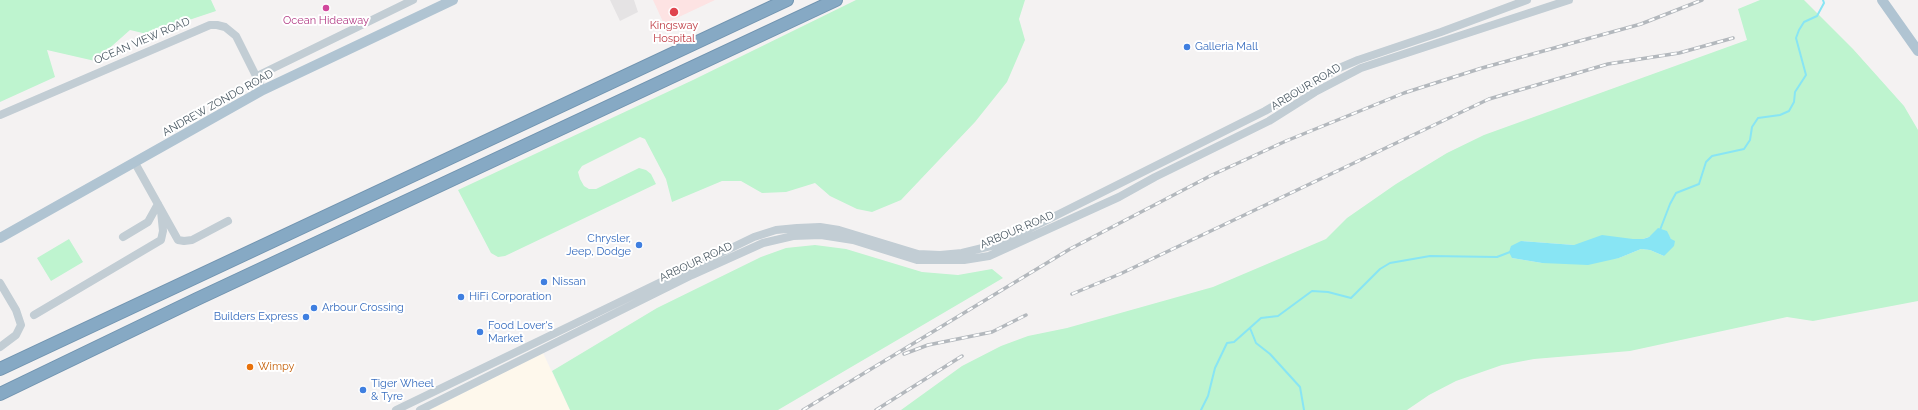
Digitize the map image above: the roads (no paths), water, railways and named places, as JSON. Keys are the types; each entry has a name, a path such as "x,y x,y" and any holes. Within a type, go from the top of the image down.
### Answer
{"highway":[{"path":"0,370 787,0"},
{"path":"0,394 197,299 836,0"}],"main road":[{"name":"ANDREW ZONDO ROAD","path":"0,238 263,90 453,0"},
{"path":"1882,0 1918,51"}],"street":[{"path":"257,76 413,0"},
{"name":"ARBOUR ROAD","path":"420,410 685,278 763,243 793,236 821,235 853,240 917,260 964,260 989,256 1123,195 1155,177 1270,121 1314,92 1392,52 1527,0"},
{"name":"ARBOUR ROAD","path":"396,410 754,237 776,230 805,227 839,230 918,254 940,255 980,250 999,244 1252,118 1337,69 1392,52 1462,36 1569,0"},
{"name":"OCEAN VIEW ROAD","path":"0,115 210,25 217,25 231,31 236,36 263,90"},
{"path":"135,163 176,238 181,241 192,240 228,221"},
{"path":"123,237 148,222 160,207"},
{"path":"34,315 161,240 163,231 160,207"},
{"path":"0,283 16,310 21,325 16,336 0,347"}],"water":[{"path":"1658,228 1667,231 1671,239 1675,241 1674,246 1664,256 1650,250 1641,249 1619,258 1588,265 1542,263 1512,258 1509,252 1511,246 1521,241 1574,245 1602,235 1643,239 1649,237"}],"waterway":[{"path":"1660,230 1676,193 1699,184 1706,162 1712,156 1744,149 1750,140 1752,127 1758,118 1780,115 1789,111 1794,102 1795,92 1806,75 1796,38 1804,22 1817,16 1824,3 1823,0"},
{"path":"1201,410 1208,396 1215,368 1227,343 1234,342 1261,318 1278,316 1312,291 1328,292 1351,298 1380,269 1390,263 1430,256 1497,257 1510,252"},
{"path":"1250,328 1256,343 1270,354 1300,387 1304,410"}],"railway":[{"path":"803,410 1070,249 1212,175 1286,141 1404,93 1482,68 1641,24 1702,0"},
{"path":"1072,294 1120,274 1489,99 1608,64 1679,53 1733,38"},
{"path":"904,354 928,345 992,332 1026,315"},
{"path":"876,410 962,356"}],"place":[{"name":"Ocean Hideaway","path":"326,8"},
{"name":"Kingsway Hospital","path":"674,12"},
{"name":"Galleria Mall","path":"1187,47"},
{"name":"Chrysler, Jeep, Dodge","path":"639,245"},
{"name":"Nissan","path":"544,282"},
{"name":"HiFi Corporation","path":"461,297"},
{"name":"Arbour Crossing","path":"314,308"},
{"name":"Builders Express","path":"306,317"},
{"name":"Food Lover's Market","path":"480,332"},
{"name":"Wimpy","path":"250,367"},
{"name":"Tiger Wheel & Tyre","path":"363,390"}]}
